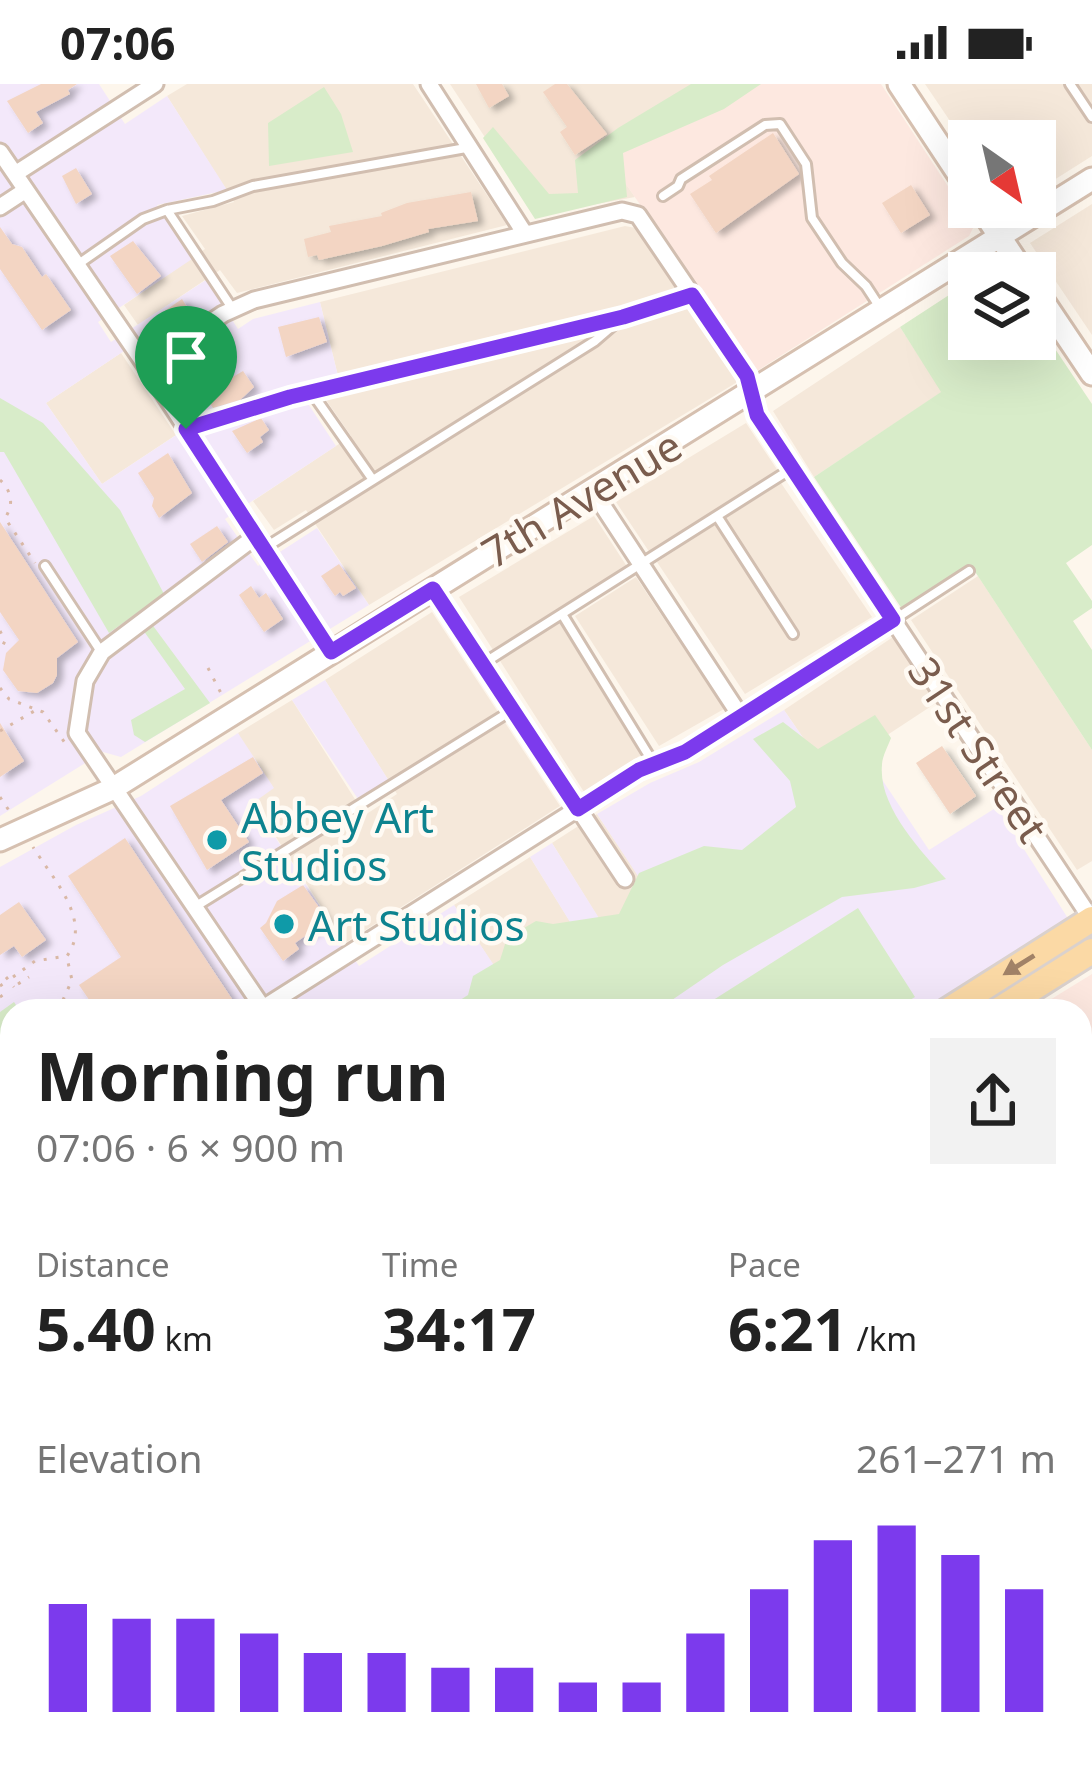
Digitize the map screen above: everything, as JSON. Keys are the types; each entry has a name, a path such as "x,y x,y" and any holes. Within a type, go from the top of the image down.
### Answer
{"main road":[{"path":"966,999 1092,920"},
{"path":"1016,999 1092,951"}],"street":[{"path":"15,174 155,84"},
{"path":"146,366 232,309 254,300 525,234 429,84"},
{"path":"899,84 948,158"},
{"path":"0,152 146,366 331,652"},
{"name":"7th Avenue","path":"0,840 112,789 1092,179"},
{"path":"0,207 26,190"},
{"name":"31st Street","path":"525,234 622,211 638,214 747,376 757,415 1092,920"},
{"path":"994,228 1010,252"},
{"path":"186,429 311,392 623,317 692,295"},
{"path":"1056,320 1092,374"},
{"path":"593,490 741,717"},
{"path":"253,999 77,733 85,681 102,652 260,542"},
{"path":"433,589 625,879"},
{"path":"276,999 578,809 654,764 685,752 893,620"}],"lane":[{"path":"1070,84 1092,117"},
{"path":"663,196 765,125 780,124 806,164 812,218 882,311"},
{"path":"77,265 143,219 167,210 213,201 253,186 470,147"},
{"path":"167,210 232,309"},
{"path":"260,542 373,480 595,340 623,317"},
{"path":"311,392 373,480"},
{"path":"483,664 792,468"},
{"path":"717,516 793,634"},
{"path":"45,566 102,652"},
{"path":"893,620 969,571"},
{"path":"562,614 654,764"},
{"path":"193,908 512,710"}],"path":[{"path":"0,480 11,502 5,518 40,569 45,566"},
{"path":"0,631 5,641 0,651"},
{"path":"208,668 224,698"},
{"path":"0,688 16,702 38,709 72,754"},
{"path":"0,731 38,709"},
{"path":"0,798 10,814"},
{"path":"27,837 53,876 78,931 67,956 72,980 63,999"},
{"path":"13,977 43,958 67,956"},
{"path":"6,977 13,987"},
{"path":"0,997 29,977"}],"shaded area":[{"path":"0,84 99,84 125,124 167,96 227,190 157,205 192,259 98,322 111,342 206,280 238,329 253,319 320,302 338,376 297,387 336,446 225,519 258,566 317,528 369,605 121,757 103,752 0,816","holes":["145,337 199,420 102,484 46,403"]},
{"path":"187,84 413,84 507,225 237,293 220,270 138,325 124,305 205,249 182,216 234,202 167,96"},
{"path":"450,84 712,84 606,155 635,197 536,215"},
{"path":"712,84 881,84 948,186 948,228 973,228 969,236 757,371 606,156"},
{"path":"925,84 1092,84 1092,156 1056,179 1056,120 949,120"},
{"path":"1092,204 1092,335 1056,282 1056,252 1036,252 1030,243"},
{"path":"625,226 641,229 680,290 643,304 338,376 320,302"},
{"path":"690,305 739,381 369,605 306,510 274,530 253,501 351,436 326,400"},
{"path":"900,327 942,392 814,477 773,411"},
{"path":"121,353 176,435 102,484 46,403"},
{"path":"746,423 778,471 650,553 616,502"},
{"path":"781,483 872,617 745,694 657,562"},
{"path":"594,516 628,568 554,614 641,755 584,792 459,597"},
{"path":"978,576 1092,750 1092,861 1077,870 911,620"},
{"path":"636,577 724,709 659,746 575,616"},
{"path":"432,612 560,806 345,943 253,802 238,733 292,700 365,815 397,794 325,680"},
{"path":"893,637 936,703 828,774 784,710"},
{"path":"325,680 389,781 358,799 292,700"},
{"path":"784,710 828,774 863,751 929,850 997,807 1069,920 944,999 532,999 594,961 530,857 552,843 617,947 665,917 597,814 699,762"},
{"path":"238,733 274,788 253,803 359,966 454,905 516,999 0,999 0,867 141,796"},
{"path":"597,814 666,917 617,948 552,843"},
{"path":"530,857 595,962 532,999 515,999 454,905"},
{"path":"1092,974 1092,999 1051,999"}],"green space":[{"path":"691,84 761,84 724,109 623,153 627,197 535,219 483,138 493,127 549,194 578,193 575,160"},
{"path":"324,87 341,114 353,152 269,166 268,123"},
{"path":"948,296 948,360 1056,360 1056,350 1092,404 1092,545 1066,563 1092,601 1092,608 1073,621 1092,650 1092,750 970,564 902,609 814,477 941,392 900,327"},
{"path":"0,398 43,423 120,510 164,594 109,633 0,452"},
{"path":"151,623 210,703 145,742 134,735 131,720 185,689 143,630"},
{"path":"875,715 891,738 882,765 887,796 903,827 946,879 842,897 673,999 462,999 468,995 473,976 500,960 507,938 536,921 553,924 619,914 639,873 704,846 742,850 796,807 790,781 753,739 783,722 818,749"},
{"path":"858,908 915,997 912,999 715,999"}],"building":[{"path":"41,84 77,84 68,90 70,94 36,112 43,123 28,133 7,101"},
{"path":"476,84 502,84 509,96 489,108"},
{"path":"555,84 567,84 607,134 575,155 560,132 567,127 543,92"},
{"path":"773,133 799,174 716,233 690,194"},
{"path":"76,168 92,194 76,204 62,176"},
{"path":"911,185 930,215 901,233 882,203"},
{"path":"471,192 478,221 428,229 382,246 319,260 317,255 308,257 304,239 331,232 329,226 382,216 407,203"},
{"path":"0,227 12,244 22,247 42,277 46,274 71,310 42,330 0,269"},
{"path":"133,241 161,276 137,294 110,256"},
{"path":"182,299 192,315 162,333 153,319"},
{"path":"319,317 327,342 286,357 278,327"},
{"path":"211,353 231,378 243,371 254,387 240,400 213,408 189,369"},
{"path":"261,418 269,430 260,437 263,442 247,453 232,431"},
{"path":"168,453 192,493 159,518 152,506 154,498 138,473"},
{"path":"0,522 78,642 57,658 53,683 37,693 18,691 3,670 6,653 19,640 0,612"},
{"path":"217,526 228,542 202,562 190,544"},
{"path":"339,564 356,588 335,596 321,576"},
{"path":"251,586 259,598 266,593 283,619 264,632 239,595"},
{"path":"0,723 24,761 0,777"},
{"path":"942,746 976,796 950,814 916,763"},
{"path":"253,757 263,773 221,800 249,842 207,870 170,806"},
{"path":"125,838 232,999 89,999 79,985 121,957 68,876"},
{"name":"Art Studios","path":"303,885 328,920 295,943 299,949 283,961 260,928 277,901"},
{"path":"19,902 46,940 22,957 14,946 0,955 0,915"}],"place":[{"name":"Abbey Art Studios","path":"217,840"},
{"name":"Art Studios","path":"284,924"}],"route":[{"path":"692,295 747,376 757,415 893,620 685,752 639,770 578,809 433,589 331,652 186,429 290,397 623,317 692,295"}]}
